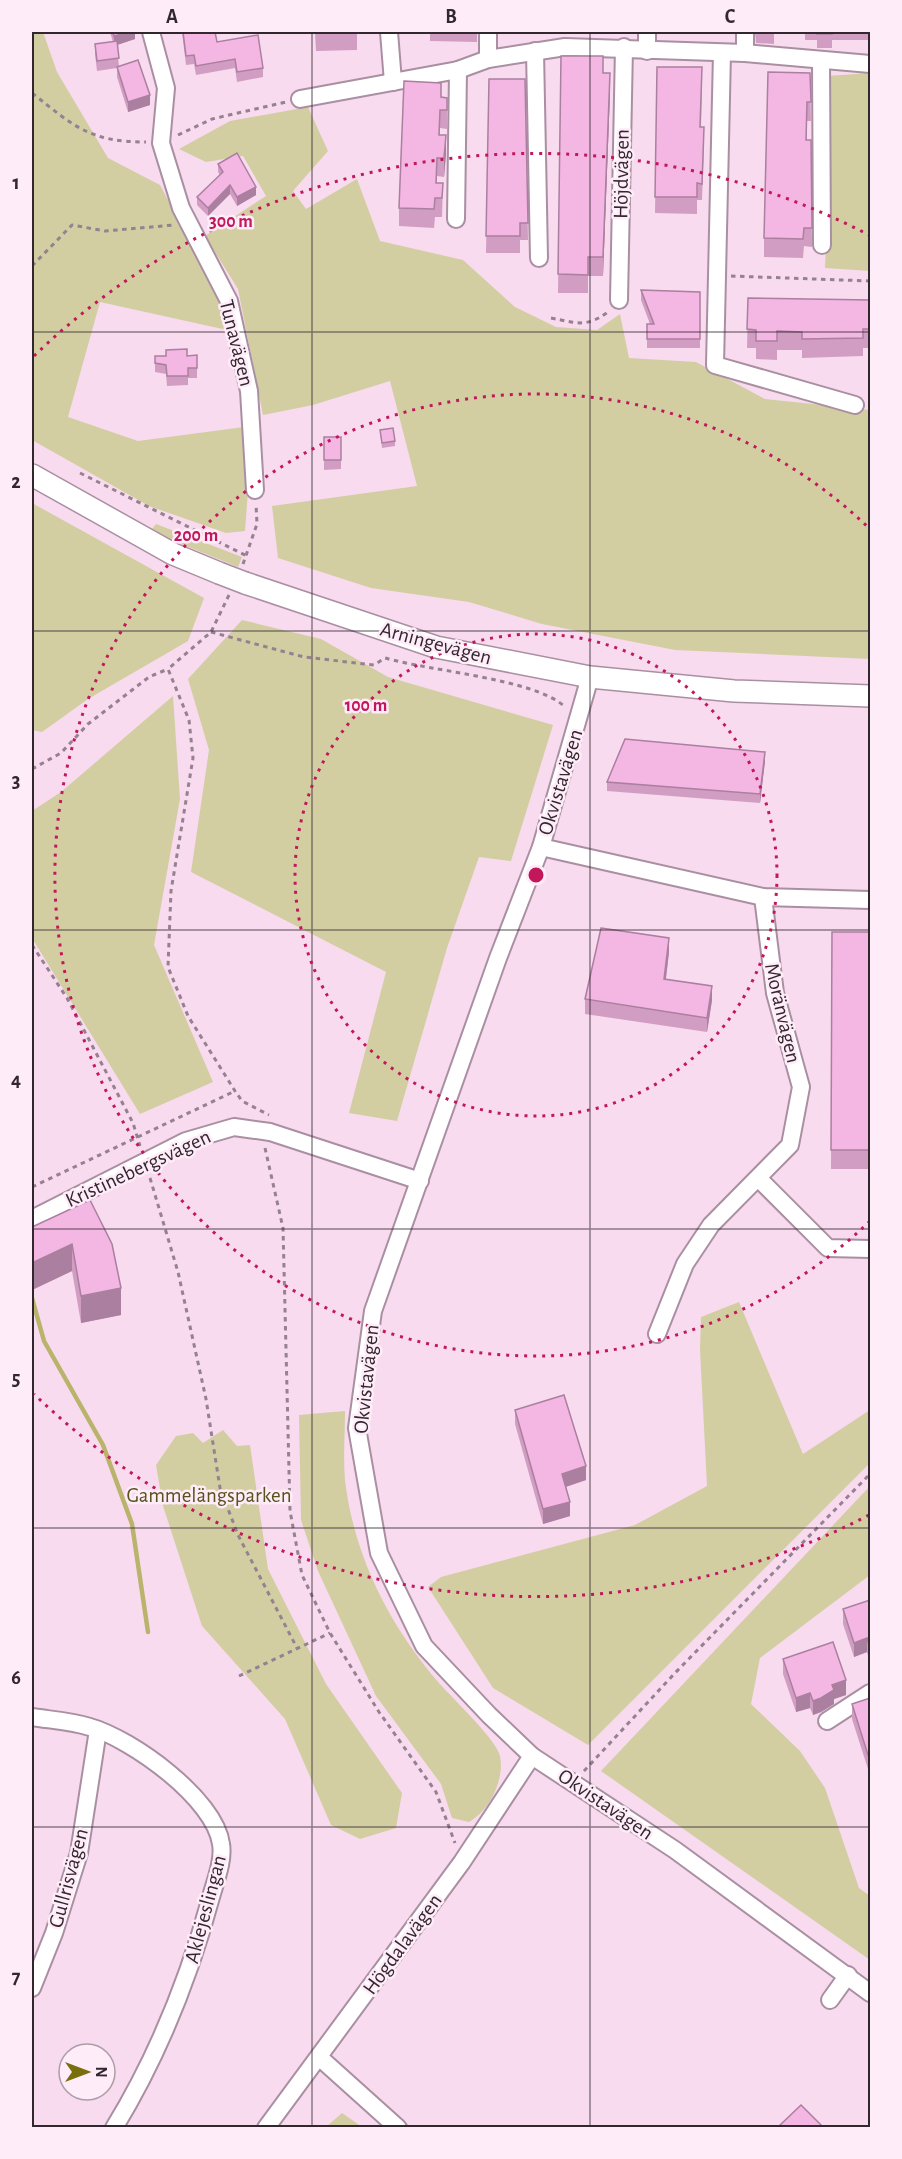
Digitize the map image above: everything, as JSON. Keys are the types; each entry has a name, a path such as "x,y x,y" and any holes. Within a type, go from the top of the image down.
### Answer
{"main road":[{"name":"Arningevägen","path":"32,475 173,554 436,647 590,677 734,691 870,696"}],"street":[{"name":"Tunavägen","path":"151,32 166,88 161,142 181,208 229,301 249,391 255,490"},
{"path":"389,32 393,82"},
{"path":"488,32 488,59"},
{"path":"647,32 647,51"},
{"path":"745,32 745,53"},
{"path":"300,99 458,70 488,59 535,51 566,39 647,51 745,53 870,64"},
{"name":"Höjdvägen","path":"619,300 624,47"},
{"path":"535,51 539,258"},
{"path":"722,53 715,365 855,405"},
{"path":"821,61 822,245"},
{"path":"456,219 458,70"},
{"path":"708,107 706,262 716,271"},
{"name":"Okvistavägen","path":"590,677 541,847 373,1311 357,1428 379,1553 424,1646 489,1715 532,1756 574,1781 675,1850 870,1993"},
{"path":"541,847 763,897 870,900"},
{"name":"Moränvägen","path":"657,1335 685,1264 711,1225 790,1145 801,1087 775,993 763,897"},
{"name":"Kristinebergsvägen","path":"32,1219 186,1141 222,1128 252,1127 420,1181"},
{"path":"758,1178 828,1248 870,1249"},
{"path":"827,1721 870,1694"},
{"name":"Aklejeslingan","path":"32,1717 68,1722 120,1739 175,1778 217,1827 222,1846 193,1960 164,2034 114,2127"},
{"name":"Gullrisvägen","path":"32,1988 54,1933 79,1853 98,1730"},
{"name":"Högdalavägen","path":"266,2127 462,1862 532,1756"},
{"path":"830,2000 848,1975"},
{"path":"319,2058 398,2127"}],"path":[{"path":"32,93 78,129 118,142 161,142 212,119 300,99"},
{"path":"32,266 72,225 105,231 152,228 188,222"},
{"path":"716,271 870,281"},
{"path":"551,318 581,324 588,323 612,309 619,300"},
{"path":"80,473 246,556"},
{"path":"32,768 62,753 88,724 149,677 168,669 211,632 246,556 257,524 255,490"},
{"path":"211,632 304,657 374,665 386,658 416,667 538,689 565,705 563,716"},
{"path":"168,669 189,720 193,758 171,891 168,966 188,1016 235,1091 242,1101 273,1116 265,1147 283,1228 290,1511 302,1575 330,1633 379,1712 436,1792 462,1862"},
{"path":"32,945 67,998 133,1123 178,1272 206,1399 220,1488 238,1535 297,1648"},
{"path":"32,1187 235,1091"},
{"path":"574,1781 683,1664 870,1474"},
{"path":"239,1676 330,1633"}],"green space":[{"path":"32,32 43,32 57,72 108,158 160,185 222,301 227,330 100,302 68,417 138,441 244,427 248,491 245,531 226,533 149,506 32,440"},
{"path":"870,73 870,271 825,268 830,147 827,76"},
{"path":"308,107 328,151 293,191 306,209 357,179 380,241 463,260 515,307 556,327 597,330 620,314 629,358 696,362 765,399 870,410 870,659 675,650 542,624 469,602 371,588 278,558 272,506 417,486 390,381 313,405 263,415 238,289 205,236 266,196 243,156 206,162 179,149 230,121"},
{"path":"32,503 204,598 188,641 88,699 42,732 32,730"},
{"path":"156,524 242,557 238,567 169,539 152,529"},
{"path":"242,620 321,639 388,677 553,725 511,861 479,857 447,948 397,1121 349,1113 386,972 191,872 209,750 188,679"},
{"path":"173,696 180,799 154,945 213,1082 140,1114 32,938 32,811 61,792"},
{"path":"739,1302 803,1454 870,1410 870,1463 588,1745 493,1688 428,1587 441,1577 635,1525 707,1486 700,1350 701,1317"},
{"path":"345,1411 344,1472 350,1508 356,1536 377,1588 404,1637 421,1661 482,1729 500,1756 500,1775 494,1794 483,1810 469,1822 452,1818 441,1784 376,1696 318,1571 301,1520 299,1415"},
{"name":"Gammelängsparken","path":"223,1430 237,1446 250,1445 268,1569 326,1684 402,1793 396,1828 360,1839 331,1825 285,1719 202,1626 163,1506 156,1465 176,1436 193,1433 203,1443"},
{"path":"870,1486 870,1575 760,1658 751,1704 800,1751 825,1788 859,1888 870,1896 870,1960 601,1771"},
{"path":"342,2113 362,2127 326,2127"}],"building":[{"path":"113,32 129,32 114,36"},
{"path":"183,32 215,32 217,42 258,35 263,68 237,72 235,59 196,66 194,55 186,56"},
{"path":"817,32 832,32 832,34 817,34"},
{"path":"117,41 119,58 97,61 95,44"},
{"path":"561,56 603,56 603,73 610,73 603,257 588,257 588,275 558,274"},
{"path":"138,60 150,95 128,102 117,67"},
{"path":"657,67 702,67 700,127 704,127 702,184 697,183 697,197 655,197"},
{"path":"768,72 810,73 811,102 807,102 806,140 811,140 812,228 804,228 803,239 764,238"},
{"path":"489,79 525,79 528,223 520,223 520,236 486,236"},
{"path":"404,81 441,83 441,97 447,98 447,110 440,110 439,135 446,135 444,158 437,158 436,183 443,183 442,198 435,198 434,209 399,208"},
{"path":"237,153 256,187 237,197 230,185 208,208 197,197 223,172 218,164"},
{"path":"641,290 700,292 700,339 647,339 647,324 654,324"},
{"path":"748,298 870,300 870,329 863,329 863,338 802,339 802,332 777,331 777,341 756,341 756,330 747,329"},
{"path":"187,349 187,356 197,355 197,368 188,368 188,376 167,376 166,365 155,363 155,356 166,356 166,350"},
{"path":"393,428 395,441 382,443 380,430"},
{"path":"324,437 341,437 341,460 324,460"},
{"path":"625,739 765,752 760,794 607,782"},
{"path":"601,928 669,938 664,979 712,986 707,1018 585,999"},
{"path":"832,932 870,932 870,1150 831,1150"},
{"path":"90,1200 112,1244 121,1288 81,1296 72,1244 32,1263 32,1227"},
{"path":"564,1395 586,1466 562,1474 570,1502 543,1509 515,1410"},
{"path":"870,1600 870,1648 867,1638 854,1643 843,1609"},
{"path":"833,1642 846,1680 832,1685 834,1690 813,1701 810,1693 796,1698 783,1659"},
{"path":"870,1698 870,1754 868,1755 852,1704"},
{"path":"801,2105 823,2127 778,2127"}],"waterway":[{"path":"32,1298 44,1341 103,1445 132,1524 148,1632"}]}
